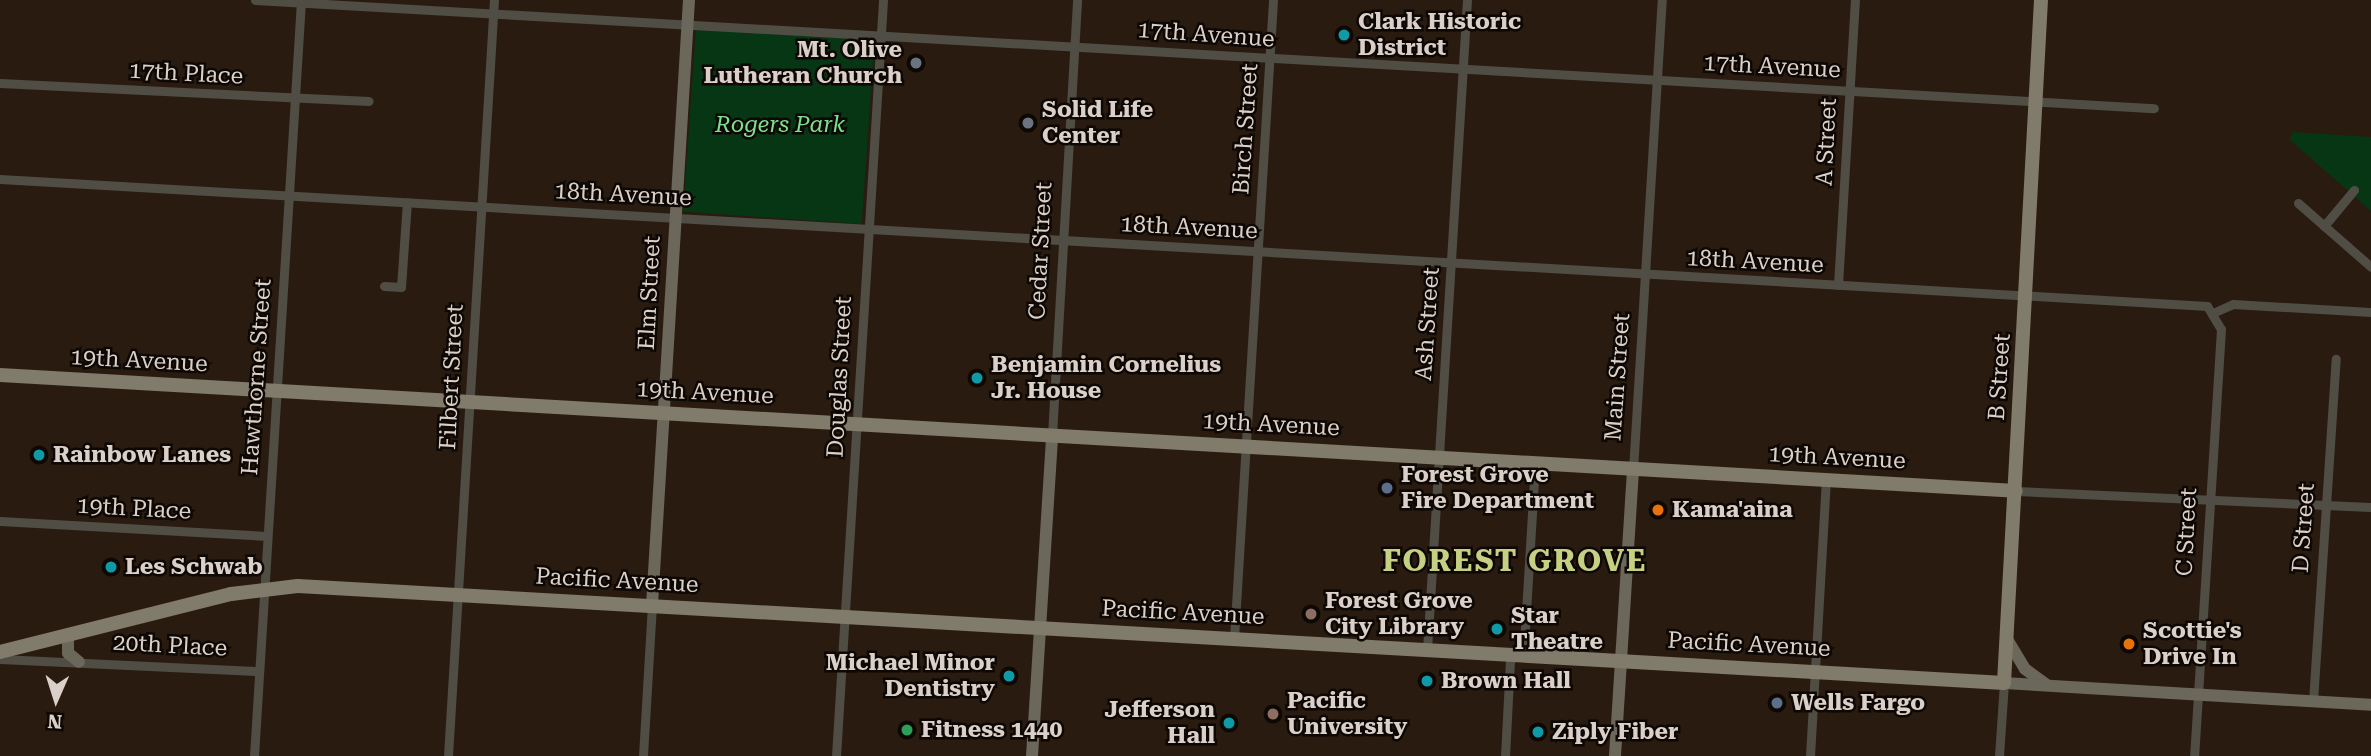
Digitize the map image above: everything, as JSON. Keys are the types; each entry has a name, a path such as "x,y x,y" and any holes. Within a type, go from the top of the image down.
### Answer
{"main road":[{"name":"B Street","path":"2004,683 2039,102 2040,0"},
{"name":"19th Avenue","path":"0,375 2016,491"},
{"name":"Pacific Avenue","path":"0,652 68,639 264,587 458,594 2004,683"}],"street":[{"name":"17th Avenue","path":"255,0 2154,108"},
{"name":"Filbert Street","path":"449,756 494,0"},
{"name":"Elm Street","path":"643,756 689,0"},
{"name":"Douglas Street","path":"836,756 883,0"},
{"name":"Cedar Street","path":"1032,756 1077,0"},
{"name":"Birch Street","path":"1234,638 1273,0"},
{"name":"Ash Street","path":"1427,650 1467,0"},
{"name":"Main Street","path":"1615,756 1662,0"},
{"name":"A Street","path":"1838,285 1855,0"},
{"name":"Hawthorne Street","path":"254,756 300,1"},
{"name":"17th Place","path":"0,83 369,102"},
{"name":"18th Avenue","path":"0,179 2207,306 2215,312 2233,304 2371,312"},
{"path":"2324,226 2354,190"},
{"path":"384,286 401,287 407,202"},
{"path":"2298,203 2371,267"},
{"name":"C Street","path":"2194,756 2221,329 2215,312"},
{"name":"D Street","path":"2313,701 2336,359"},
{"path":"1505,756 1515,654 1524,644 1535,464"},
{"path":"1810,756 1826,480"},
{"name":"19th Avenue","path":"2016,491 2325,508 2371,507"},
{"name":"19th Place","path":"0,521 267,536"},
{"name":"20th Place","path":"68,639 68,653 79,662"},
{"path":"2007,639 2025,669 2049,685"},
{"name":"20th Place","path":"0,659 259,671"},
{"name":"Pacific Avenue","path":"2004,683 2371,705"},
{"name":"B Street","path":"1999,756 2004,683"}],"green space":[{"name":"Rogers Park","path":"696,27 875,39 862,224 683,212"},
{"path":"2293,132 2371,137 2371,211 2289,139"}],"place":[{"name":"Clark Historic District","path":"1344,35"},
{"name":"Mt. Olive Lutheran Church","path":"916,63"},
{"name":"Solid Life Center","path":"1028,123"},
{"name":"Benjamin Cornelius Jr. House","path":"977,378"},
{"name":"Rainbow Lanes","path":"39,455"},
{"name":"Forest Grove Fire Department","path":"1387,488"},
{"name":"Kama'aina","path":"1658,510"},
{"name":"Les Schwab","path":"111,567"},
{"name":"Forest Grove City Library","path":"1311,614"},
{"name":"Star Theatre","path":"1497,629"},
{"name":"Scottie's Drive In","path":"2129,644"},
{"name":"Michael Minor Dentistry","path":"1009,676"},
{"name":"Brown Hall","path":"1427,681"},
{"name":"Wells Fargo","path":"1777,703"},
{"name":"Pacific University","path":"1273,714"},
{"name":"Jefferson Hall","path":"1229,723"},
{"name":"Fitness 1440","path":"907,730"},
{"name":"Ziply Fiber","path":"1538,732"}],"district":[{"name":"FOREST GROVE","path":"1515,561"}]}
